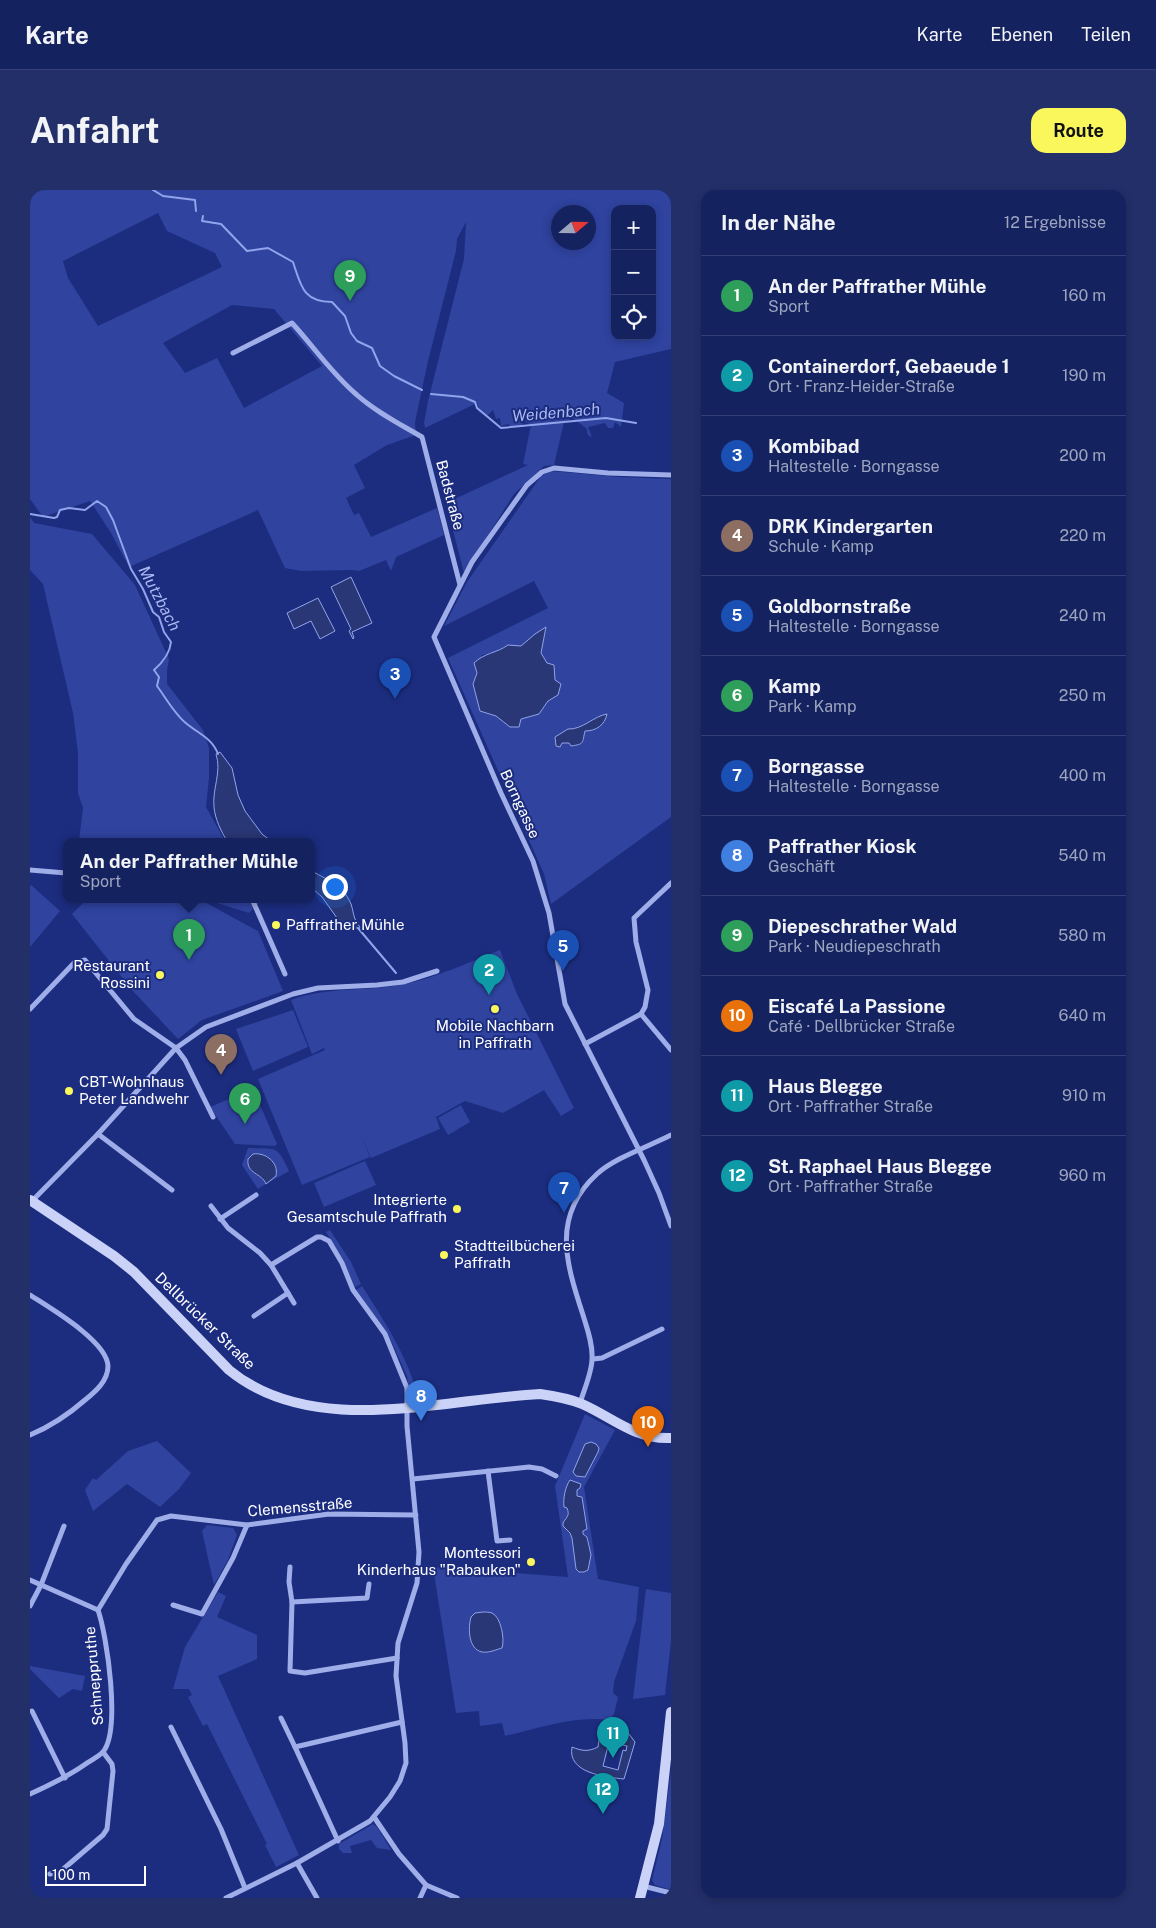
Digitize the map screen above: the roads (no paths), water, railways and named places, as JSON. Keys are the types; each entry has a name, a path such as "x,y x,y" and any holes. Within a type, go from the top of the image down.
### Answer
{"main road":[{"name":"Dellbrücker Straße","path":"31,1202 114,1256 134,1272 229,1370 257,1389 274,1397 316,1406 367,1410 540,1394 561,1397 580,1403 640,1435 653,1438 671,1438"},
{"path":"640,1898 659,1824 671,1712"}],"street":[{"name":"Badstraße","path":"233,353 292,324 312,345 328,368 357,396 398,424 422,437 460,586"},
{"path":"460,586 483,547 523,489 542,472 554,468 608,473 671,475"},
{"name":"Borngasse","path":"460,586 434,636 498,786 533,861 550,914 565,1004 660,1193 671,1226"},
{"path":"30,870 63,873"},
{"path":"585,1044 641,1014 647,1000 648,990 636,942 634,918 671,883"},
{"path":"254,903 285,974"},
{"path":"30,1009 74,963 85,960 134,1019 176,1048 185,1060 213,1117"},
{"path":"31,1202 98,1134 176,1048 206,1027 293,994 318,988 403,982 437,971"},
{"path":"641,1014 671,1050"},
{"path":"98,1134 172,1190"},
{"path":"580,1403 592,1359 589,1335 569,1272 565,1250 569,1221 583,1189 597,1174 671,1135"},
{"path":"220,1218 256,1195"},
{"path":"211,1206 228,1228 260,1253 271,1265 294,1303"},
{"path":"226,1898 338,1841 374,1817 400,1781 406,1763 396,1676 397,1658 401,1630 417,1583 419,1569 413,1478 407,1426 407,1388 385,1334 353,1290 342,1263 329,1241 317,1237 271,1265"},
{"path":"254,1316 288,1293"},
{"path":"30,1295 89,1337 104,1353 108,1366 105,1379 94,1393 78,1406 30,1435"},
{"path":"592,1359 602,1358 662,1329"},
{"path":"413,1478 529,1467 542,1469 556,1476"},
{"path":"488,1471 497,1541 510,1540"},
{"name":"Clemensstraße","path":"157,1520 171,1516 246,1525 329,1514 416,1515"},
{"name":"Schneppruthe","path":"102,1752 111,1735 112,1724 106,1642 104,1626 98,1610 126,1564 157,1520"},
{"path":"173,1605 202,1614 233,1558 246,1525"},
{"path":"30,1606 41,1585 64,1526"},
{"path":"290,1567 289,1582 292,1602 290,1671 305,1673 397,1658"},
{"path":"30,1580 98,1610"},
{"path":"292,1602 367,1598 369,1584"},
{"path":"32,1711 65,1778"},
{"path":"281,1718 338,1841"},
{"path":"295,1747 402,1722"},
{"path":"171,1727 221,1829 245,1888"},
{"path":"30,1794 65,1778 102,1752 112,1764 113,1771 107,1828 103,1835 61,1872 50,1874"},
{"path":"374,1817 399,1854 426,1885 457,1898"},
{"path":"297,1863 317,1898"},
{"path":"420,1898 426,1885"},
{"path":"644,1886 671,1893"}],"waterway":[{"name":"Weidenbach","path":"153,190 163,196 195,200 196,211"},
{"name":"Weidenbach","path":"203,216 202,221 221,224 247,251 268,248 293,262 301,285 309,296 322,301 332,302 345,316 351,333 357,341 372,348 380,366 394,376 422,390"},
{"name":"Weidenbach","path":"431,394 463,397 475,402 477,408 501,428 606,418 636,423"},
{"name":"Mutzbach","path":"30,514 54,518 57,517 60,510 69,508 85,510 97,501 106,507 113,520 131,569 171,642 165,657 154,670 159,677 157,686 179,716 209,740 218,754"},
{"name":"Mutzbach","path":"358,928 396,973"}],"place":[{"name":"Diepeschrather Wald","path":"350,301"},
{"name":"Kombibad","path":"395,699"},
{"name":"Paffrather Mühle","path":"276,925"},
{"name":"An der Paffrather Mühle","path":"189,960"},
{"name":"Goldbornstraße","path":"563,971"},
{"name":"Restaurant Rossini","path":"160,975"},
{"name":"Containerdorf, Gebaeude 1","path":"489,995"},
{"name":"Mobile Nachbarn in Paffrath","path":"495,1009"},
{"name":"DRK Kindergarten","path":"221,1075"},
{"name":"CBT-Wohnhaus Peter Landwehr","path":"69,1091"},
{"name":"Kamp","path":"245,1124"},
{"name":"Integrierte Gesamtschule Paffrath","path":"457,1209"},
{"name":"Borngasse","path":"564,1213"},
{"name":"Stadtteilbücherei Paffrath","path":"444,1255"},
{"name":"Paffrather Kiosk","path":"421,1421"},
{"name":"Eiscafé La Passione","path":"648,1447"},
{"name":"Montessori Kinderhaus \"Rabauken\"","path":"531,1562"},
{"name":"Haus Blegge","path":"613,1758"},
{"name":"St. Raphael Haus Blegge","path":"603,1814"}]}
